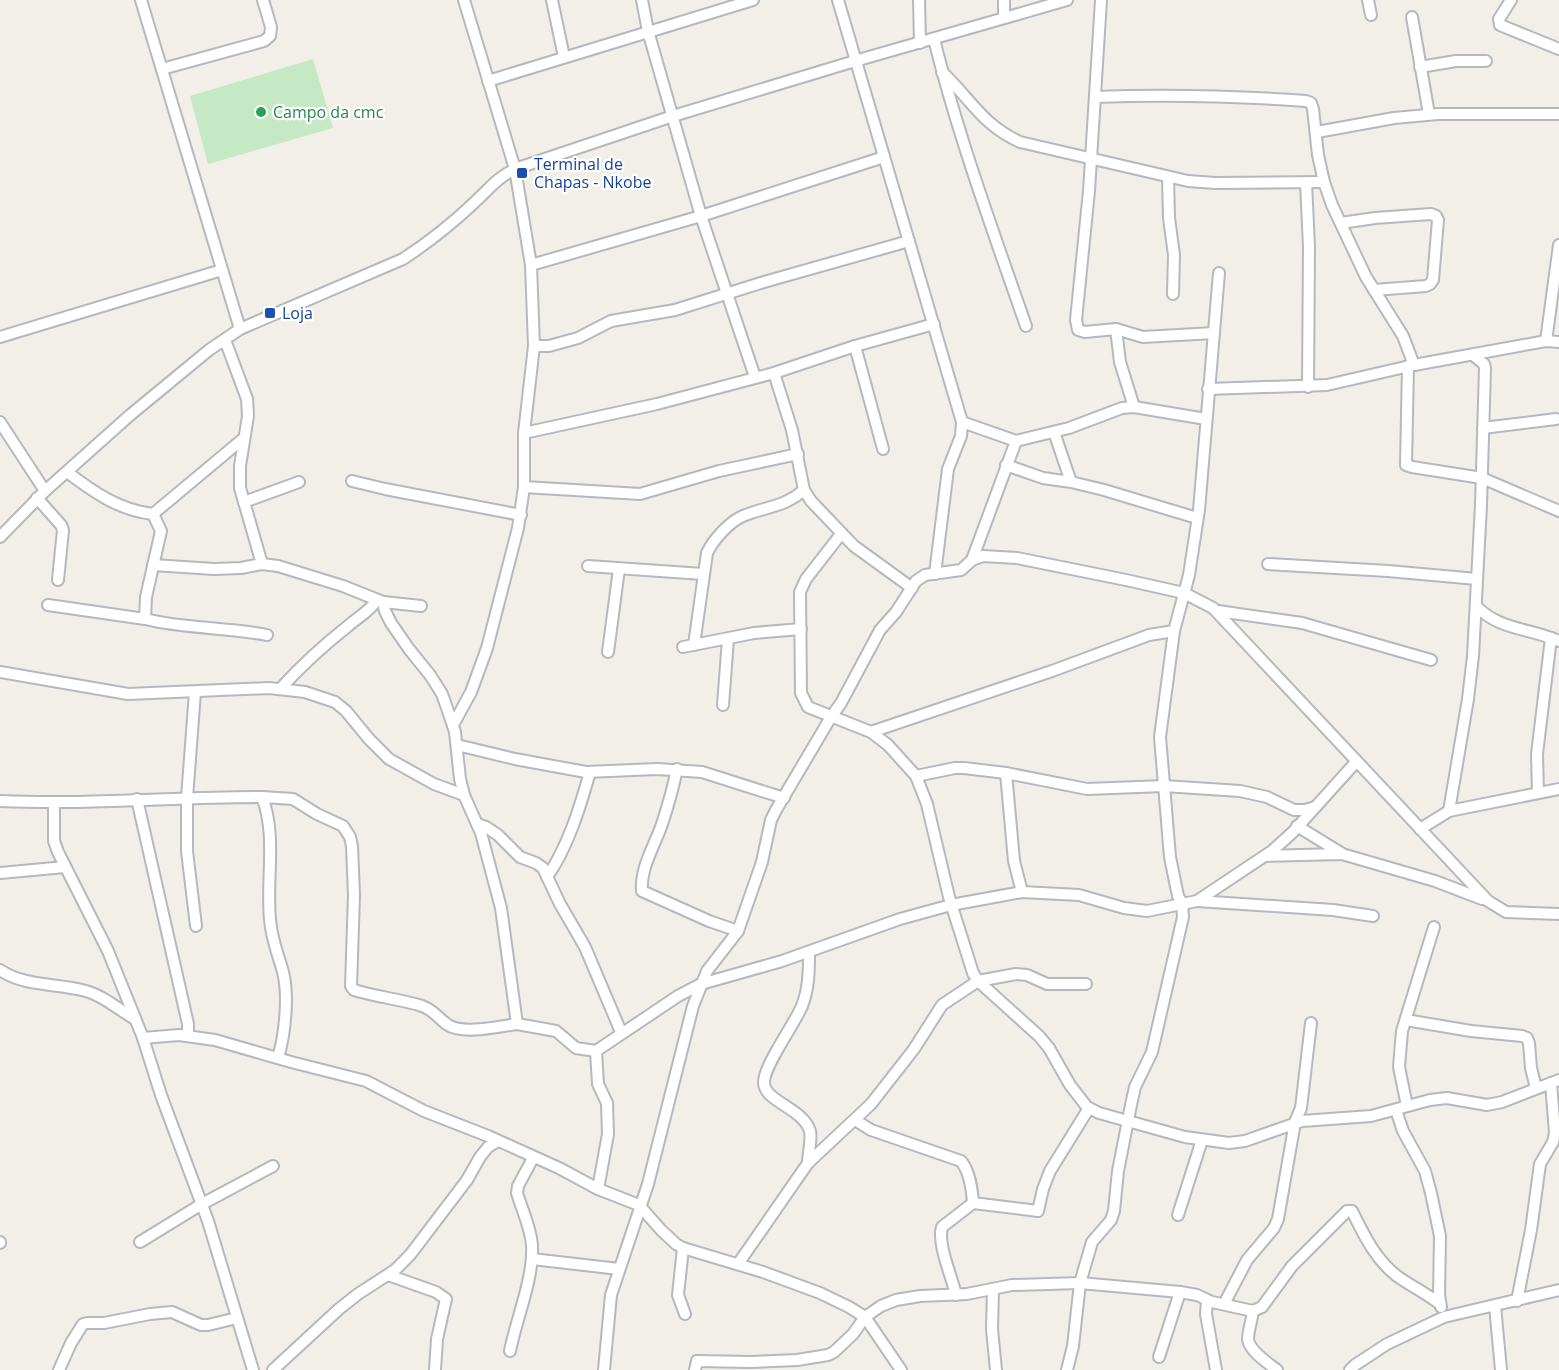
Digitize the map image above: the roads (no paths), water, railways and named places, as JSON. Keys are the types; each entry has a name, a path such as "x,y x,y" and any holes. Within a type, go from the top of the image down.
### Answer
{"street":[{"path":"141,0 240,329"},
{"path":"162,69 264,40 270,36 271,27 263,0"},
{"path":"453,725 471,692 487,648 521,515 524,487 524,433 534,346 531,265 515,169 464,0"},
{"path":"552,0 564,57"},
{"path":"642,0 648,31 701,216 755,376"},
{"path":"488,81 648,31 719,5 753,0"},
{"path":"838,0 962,422 961,436 948,469 935,574"},
{"path":"919,0 920,44"},
{"path":"1004,0 1004,18"},
{"path":"0,537 41,494 188,366 240,329 404,260 427,244 495,181 515,169 673,116 1067,0"},
{"path":"1101,0 1078,330 1081,332 1116,329 1143,337 1214,333"},
{"path":"1368,0 1371,15"},
{"path":"1511,0 1499,19 1500,25 1559,50"},
{"path":"1412,17 1429,114"},
{"path":"934,39 942,72 985,207 1026,326"},
{"path":"1420,67 1456,61 1486,61"},
{"path":"942,72 983,118 1004,134 1020,142 1168,177 1215,183 1324,182"},
{"path":"1095,97 1160,94 1244,96 1311,103 1314,109 1318,155 1324,182 1374,290 1403,336 1411,365 1406,465 1482,478 1559,511"},
{"path":"1317,132 1355,124 1429,114 1559,114"},
{"path":"531,265 701,216 884,157"},
{"path":"1168,177 1169,218 1174,255 1173,294"},
{"path":"1306,183 1309,281 1308,387"},
{"path":"1341,223 1431,214 1438,220 1430,284 1374,290"},
{"path":"534,346 549,346 578,338 611,321 675,310 909,241"},
{"path":"1546,341 1555,295 1559,245"},
{"path":"0,337 222,270"},
{"path":"1067,1370 1073,1346 1080,1283 1092,1242 1111,1220 1114,1211 1127,1120 1135,1087 1152,1052 1183,917 1182,903 1178,896 1170,857 1160,737 1174,631 1189,575 1197,518 1219,273"},
{"path":"524,433 657,404 755,376 774,373 855,346 934,324"},
{"path":"1116,329 1120,362 1134,406"},
{"path":"225,340 247,399 248,416 239,476 240,488 262,564"},
{"path":"1208,389 1327,385 1411,365 1546,341 1559,342"},
{"path":"855,346 883,449"},
{"path":"1449,811 1468,699 1476,606 1485,368 1484,364 1473,355"},
{"path":"774,373 792,430 804,490 811,501 841,534 879,566 912,588"},
{"path":"962,422 1016,441 1069,428 1122,408 1134,406 1206,419"},
{"path":"1483,428 1556,419"},
{"path":"0,422 63,530 58,580"},
{"path":"1054,432 1071,482"},
{"path":"67,471 88,488 115,504 134,511 153,514 244,438"},
{"path":"972,560 1016,441"},
{"path":"524,487 640,494 719,471 798,454"},
{"path":"1006,465 1043,478 1071,482 1197,518"},
{"path":"352,481 521,515"},
{"path":"244,502 299,482"},
{"path":"801,629 754,633 689,646 707,554 711,545 740,517 783,505 804,490"},
{"path":"145,619 146,597 161,531 153,514"},
{"path":"841,534 802,585 801,693 808,707 871,732 888,745 916,776 927,804 951,905 973,973 978,981 1039,1036 1054,1056 1070,1085 1089,1108 1159,1131 1229,1143 1245,1141 1295,1122 1371,1116 1430,1100 1448,1098 1488,1105 1555,1082 1555,1133 1553,1142 1540,1164 1531,1230 1517,1301"},
{"path":"604,1370 611,1295 626,1255 639,1205 648,1184 689,1022 701,984 707,971 738,931 762,862 771,820 841,703 873,642 916,581 925,575 962,570 972,560 983,556 1017,558 1184,593 1218,611 1302,623 1431,660"},
{"path":"153,565 214,569 241,568 262,564 301,572 380,601 421,606"},
{"path":"1268,564 1477,579"},
{"path":"588,566 704,574"},
{"path":"608,652 620,569"},
{"path":"380,601 391,623 442,694 453,725 464,795 490,863 501,908 517,1024"},
{"path":"281,688 297,670 380,601"},
{"path":"48,605 166,624 238,629 267,635"},
{"path":"1476,606 1486,617 1499,623 1555,640 1536,754 1538,794"},
{"path":"1218,611 1356,762 1488,901"},
{"path":"871,732 1052,671 1149,635 1174,631"},
{"path":"723,705 728,639"},
{"path":"0,672 128,694 281,688 305,692 334,702 346,711 369,740 389,759 434,784 464,795"},
{"path":"195,692 187,798 187,851 196,926"},
{"path":"841,703 849,722"},
{"path":"457,745 541,765 590,772 677,770 702,772 784,798"},
{"path":"1197,900 1265,856 1298,825 1356,762"},
{"path":"916,776 955,768 1006,773 1087,789 1164,786 1249,792 1267,797 1294,810 1315,807"},
{"path":"677,770 668,807 645,868 642,891 738,931"},
{"path":"547,877 574,820 590,772"},
{"path":"1006,773 1014,861 1022,892"},
{"path":"1420,829 1449,811 1559,789"},
{"path":"262,797 269,818 271,935 283,971 287,993 278,1058"},
{"path":"0,801 54,803 262,797 293,800 343,826 350,837 354,895 351,986 354,990 425,1007 436,1013 449,1026 461,1029 517,1024 556,1031 579,1050 596,1051 621,1032 701,984 809,952 900,919 951,905 1022,892 1078,895 1124,908 1147,911 1197,900 1333,909 1373,916"},
{"path":"137,799 188,1024 188,1035"},
{"path":"54,803 54,841 108,951 143,1038 161,1095 202,1204 253,1370"},
{"path":"1294,810 1298,825 1342,854 1436,881 1488,901 1506,912 1559,915"},
{"path":"477,824 498,835 520,857 543,868 560,904 585,947 621,1032"},
{"path":"1265,856 1342,854"},
{"path":"0,873 65,867"},
{"path":"1434,927 1402,1031 1399,1067 1403,1131 1425,1171 1440,1236 1439,1295 1444,1317"},
{"path":"808,1163 811,1134 808,1127 802,1118 768,1095 763,1081 802,1005 809,979 809,952"},
{"path":"0,970 21,980 85,991 98,996 135,1019"},
{"path":"738,1264 808,1163 855,1120 900,1068 942,1005 978,981 1021,973 1047,984 1086,984"},
{"path":"1406,1020 1527,1038 1536,1088"},
{"path":"1224,1304 1247,1260 1274,1228 1278,1219 1295,1122 1301,1108 1311,1023"},
{"path":"143,1038 188,1035 234,1044 366,1081 424,1111 498,1141 559,1168 598,1189 639,1205 672,1241 683,1248 738,1264 820,1293 849,1306 864,1317 901,1370"},
{"path":"596,1051 598,1084 607,1103 608,1134 598,1189"},
{"path":"956,1295 940,1232 945,1223 973,1203 1038,1210 1050,1171 1089,1108"},
{"path":"855,1120 871,1130 961,1161 970,1182 973,1203"},
{"path":"477,1133 480,1157"},
{"path":"1178,1215 1202,1140"},
{"path":"273,1370 339,1309 388,1275 410,1255 468,1180 480,1157 488,1147 498,1141"},
{"path":"510,1351 515,1324 530,1276 532,1259 530,1232 517,1193 518,1186 533,1158"},
{"path":"140,1242 202,1204 273,1166"},
{"path":"695,1370 698,1361 797,1360 828,1355 853,1334 864,1317 896,1300 920,1296 956,1295 993,1288 1080,1283 1180,1292 1197,1295 1207,1301 1253,1311 1262,1307 1292,1266 1335,1221 1350,1210 1382,1262 1396,1275 1440,1304"},
{"path":"683,1248 678,1295 686,1314"},
{"path":"532,1259 619,1269"},
{"path":"388,1275 436,1292 446,1299 437,1339 435,1370"},
{"path":"993,1288 992,1329 996,1370"},
{"path":"1350,1370 1387,1344 1444,1317 1559,1290"},
{"path":"1160,1357 1180,1292"},
{"path":"1207,1301 1206,1314 1216,1370"},
{"path":"1495,1306 1502,1370"},
{"path":"1253,1311 1249,1343 1277,1370"},
{"path":"59,1370 71,1343 83,1324 104,1323 172,1312 201,1325 237,1318"}],"place":[{"name":"Campo da cmc","path":"261,112"},
{"name":"Terminal de Chapas - Nkobe","path":"522,173"},
{"name":"Loja","path":"270,313"}]}
